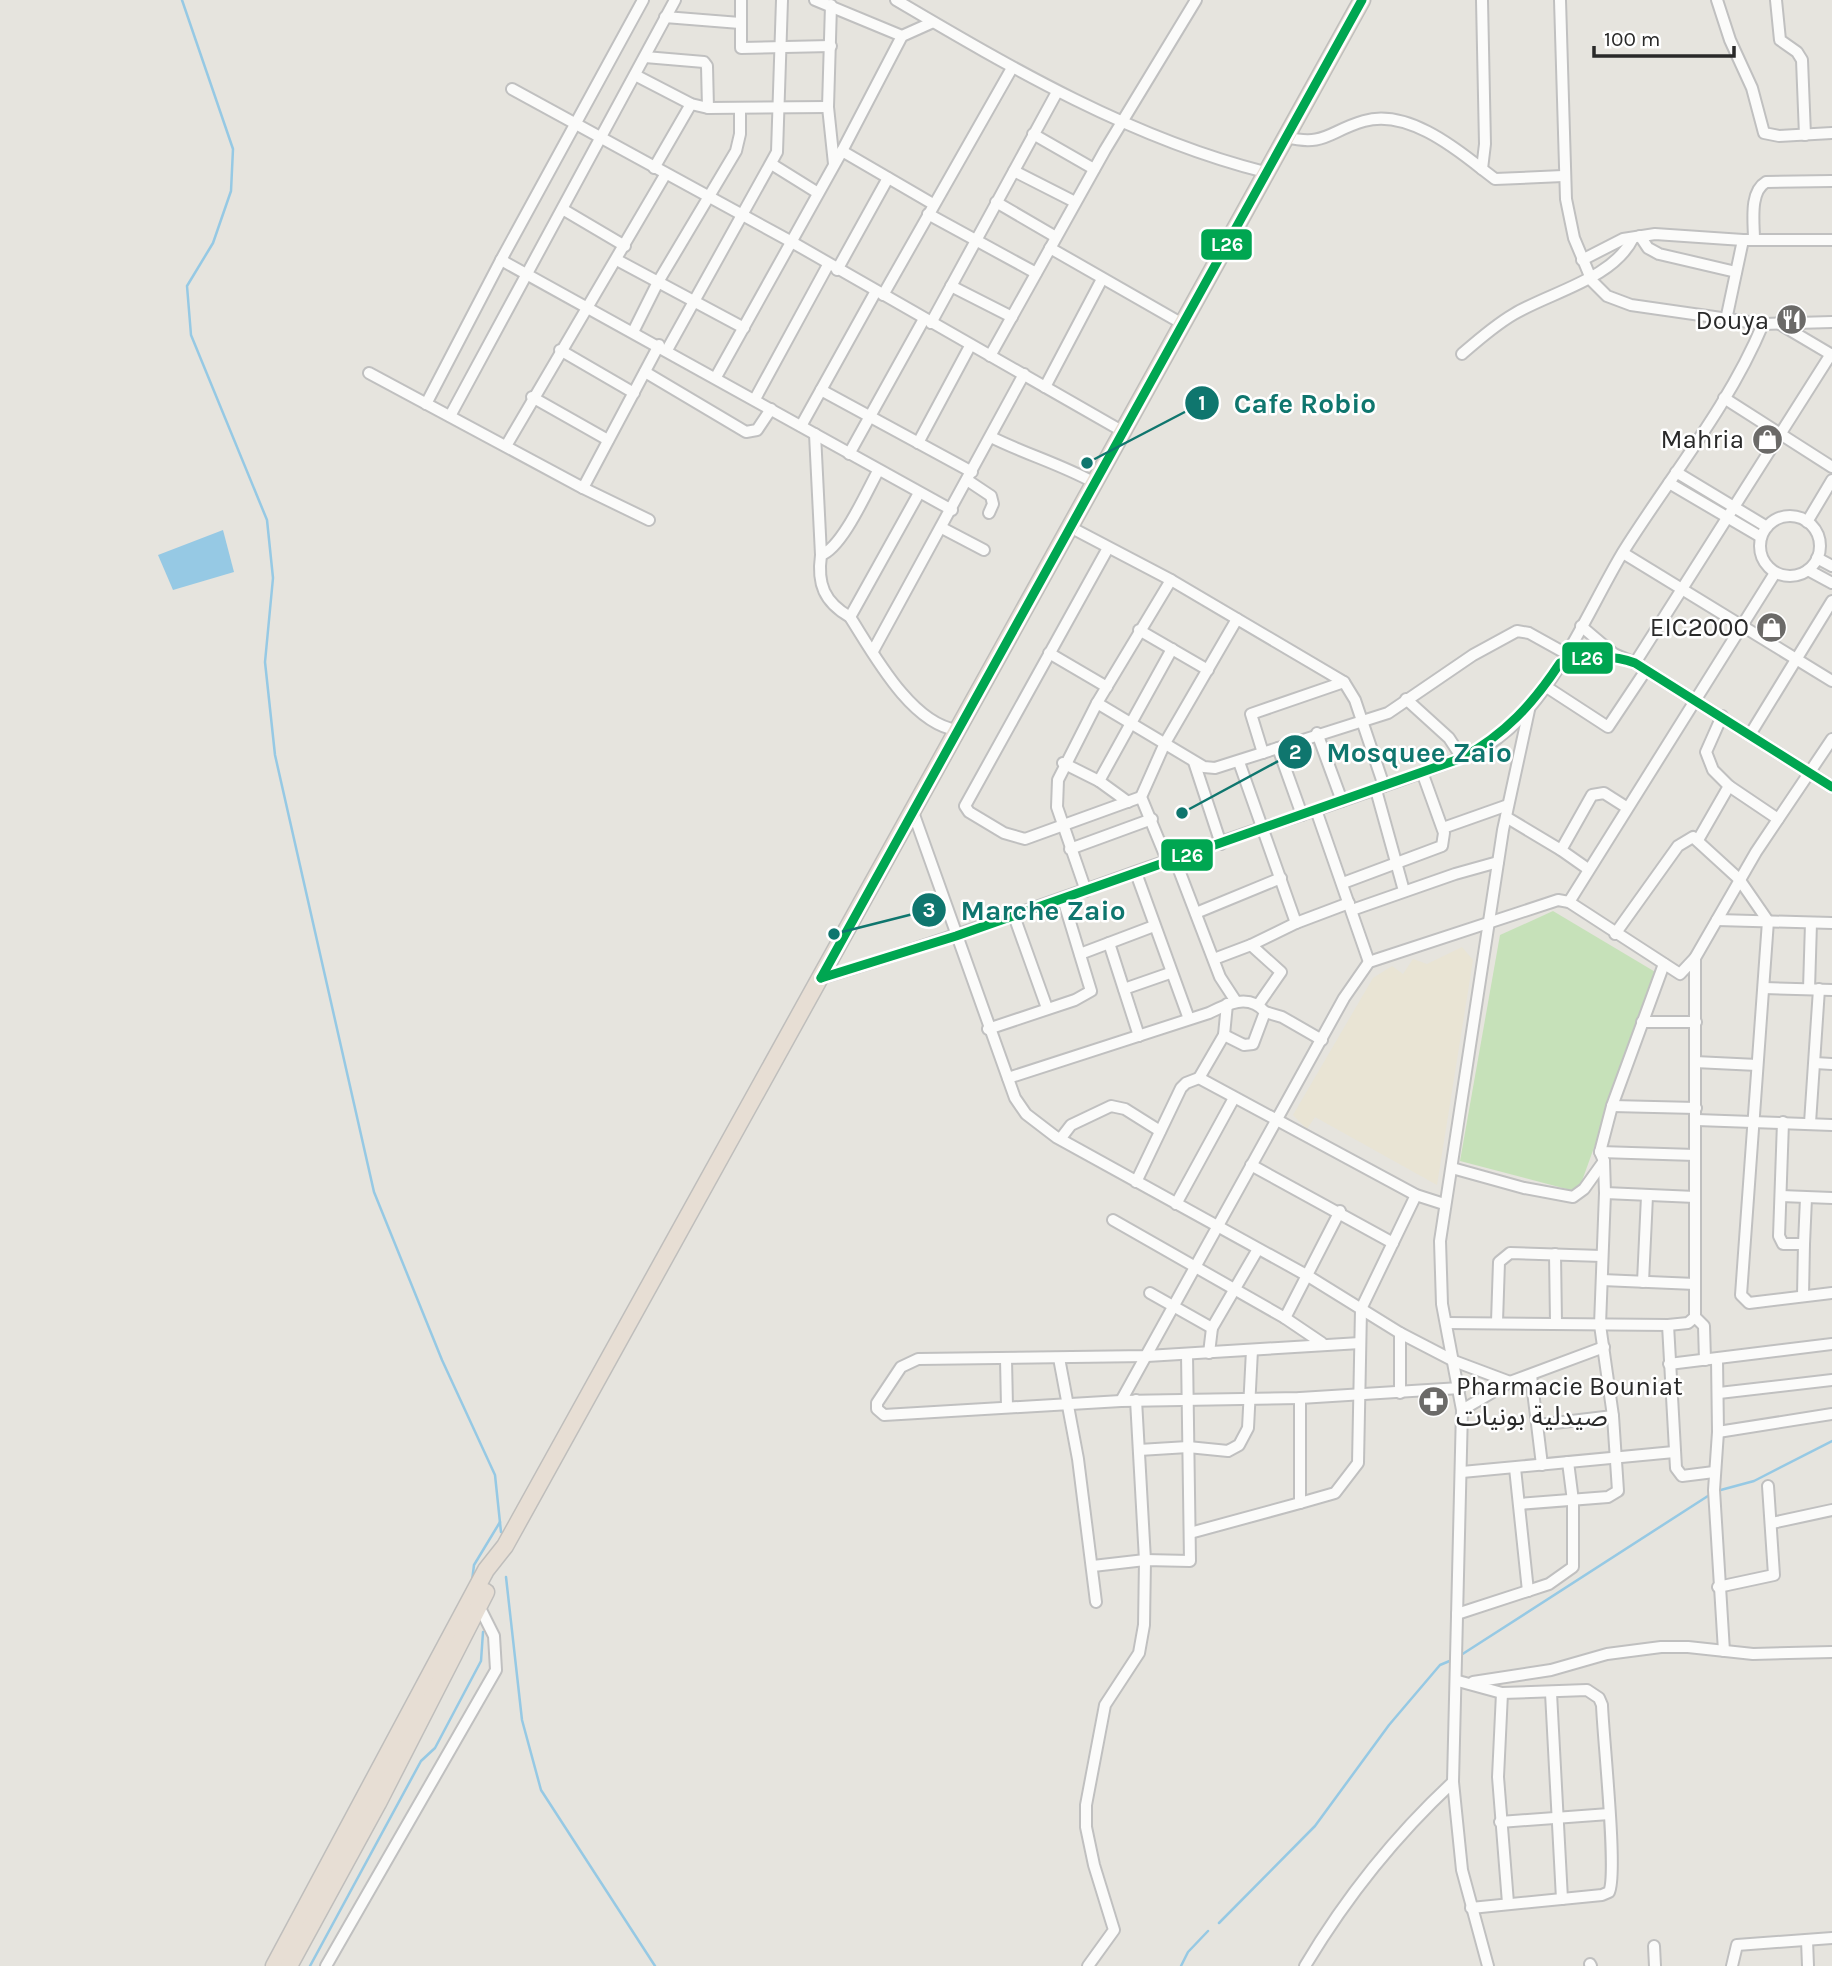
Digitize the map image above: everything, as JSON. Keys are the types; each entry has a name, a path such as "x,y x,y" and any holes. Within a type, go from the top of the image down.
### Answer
{"highway":[{"path":"274,1966 486,1570 497,1560 1362,0"},
{"path":"289,1966 378,1802 479,1606 495,1574 497,1560"}],"street":[{"path":"426,404 643,0"},
{"path":"450,416 564,210 675,0"},
{"path":"741,0 741,48 831,46"},
{"path":"583,488 645,372 695,301 772,165 777,152 782,0"},
{"path":"816,0 902,36"},
{"path":"896,0 931,23 1057,92 1203,154 1265,172"},
{"path":"990,356 1094,169 1196,0"},
{"path":"1482,0 1485,144 1482,169"},
{"path":"1560,0 1563,176 1569,219 1590,276 1607,296 1620,303 1763,324 1827,323"},
{"path":"1717,0 1730,40 1752,88 1763,131 1779,136 1832,134"},
{"path":"1776,0 1780,40 1797,52 1802,60 1805,135"},
{"path":"831,5 828,107 834,164"},
{"path":"665,17 740,23"},
{"path":"716,377 842,151 902,36 931,23"},
{"path":"645,57 704,62 708,108"},
{"path":"801,426 1012,68"},
{"path":"635,75 691,104 708,108 828,107"},
{"path":"512,89 790,241 1122,431"},
{"path":"849,454 951,286 1057,92"},
{"path":"654,168 691,104"},
{"path":"633,332 658,282 739,143 740,108"},
{"path":"1286,137 1307,142 1327,137 1362,121 1388,120 1413,126 1451,145 1495,179 1563,176"},
{"path":"1034,134 1094,169"},
{"path":"842,151 888,178 975,239 1036,273"},
{"path":"772,165 818,193"},
{"path":"1014,171 1075,202"},
{"path":"506,446 532,397 586,307 592,303 665,175"},
{"path":"755,399 888,178"},
{"path":"1726,320 1736,272 1748,240 1755,195 1760,185 1766,182 1832,181"},
{"path":"996,202 1056,237"},
{"path":"564,210 625,246"},
{"path":"1582,260 1618,241 1636,237 1675,234 1748,240 1832,240"},
{"path":"1636,237 1659,254 1736,272"},
{"path":"1462,354 1513,314 1590,276 1618,256 1636,237"},
{"path":"1050,248 1181,323"},
{"path":"501,260 663,347 878,471 952,510"},
{"path":"617,260 744,328"},
{"path":"1045,387 1102,279"},
{"path":"951,286 1012,317"},
{"path":"1635,663 1831,354 1778,323"},
{"path":"1814,345 1827,323"},
{"path":"821,978 957,936 1380,788 1462,758 1498,737 1529,710 1545,686 1623,553 1724,398 1763,324"},
{"path":"918,443 970,346"},
{"path":"560,350 634,393"},
{"path":"645,372 746,432 757,430 771,409"},
{"path":"369,373 583,488 649,520"},
{"path":"873,650 952,510 1024,374"},
{"path":"821,390 918,443 969,476 991,496 993,504 989,513"},
{"path":"532,397 608,440"},
{"path":"1724,398 1832,467"},
{"path":"815,434 821,555 819,572 825,596 834,608 850,617 913,707 948,729 957,730"},
{"path":"991,437 1026,454 1058,464 1093,482"},
{"path":"821,555 832,548 850,522 878,471"},
{"path":"1676,472 1764,532"},
{"path":"1807,522 1832,480"},
{"path":"1669,483 1732,512"},
{"path":"850,617 919,494"},
{"path":"1786,516 1807,522 1818,538 1817,558 1808,570 1788,576 1775,572 1763,561 1764,532 1786,516"},
{"path":"1070,527 1171,580 1344,682 1362,720 1405,891"},
{"path":"942,528 984,550"},
{"path":"1108,548 965,806 983,822 1017,839 1038,836 1142,797"},
{"path":"1623,553 1797,657 1832,681"},
{"path":"1817,558 1832,566"},
{"path":"1808,570 1832,583"},
{"path":"1569,902 1775,572"},
{"path":"1086,891 1063,826 1057,797 1058,780 1063,763 1139,630 1171,580"},
{"path":"1751,733 1832,601"},
{"path":"1136,1182 1181,1088 1199,1078 1224,1035 1231,1002 1196,912 1142,797 1145,783 1165,743 1237,619"},
{"path":"1581,626 1614,654 1635,663 1694,698 1832,787"},
{"path":"1139,630 1208,670"},
{"path":"1097,703 1194,762 1210,768 1239,762 1317,733 1388,713 1406,699 1517,631 1529,633 1562,658 1614,654"},
{"path":"1098,781 1172,649"},
{"path":"1049,653 1107,687"},
{"path":"1545,686 1608,727 1646,670"},
{"path":"1264,753 1251,714 1344,682"},
{"path":"1406,699 1449,738 1462,758"},
{"path":"1488,1966 1471,1908 1457,1840 1454,1782 1462,1410 1438,1278 1444,1204 1452,1168 1488,924 1507,811 1529,710"},
{"path":"1723,716 1706,752 1713,770 1730,786 1778,819"},
{"path":"1317,733 1342,801"},
{"path":"1680,974 1695,958 1739,879 1832,739"},
{"path":"1278,748 1302,815"},
{"path":"1194,762 1221,844"},
{"path":"1239,762 1296,923"},
{"path":"1063,763 1098,781 1128,802"},
{"path":"1343,883 1442,846 1443,828 1422,772"},
{"path":"1698,840 1730,786"},
{"path":"1561,850 1596,792 1604,793 1626,807"},
{"path":"1316,810 1368,962"},
{"path":"1443,828 1507,811"},
{"path":"1507,811 1588,869"},
{"path":"913,812 988,1029 1026,1114 1136,1182 1308,1276 1400,1333 1454,1361 1510,1382"},
{"path":"1070,849 1152,819"},
{"path":"1615,934 1678,846 1689,838 1698,840 1739,879 1768,921 1742,1299 1749,1303 1832,1293"},
{"path":"1214,960 1296,923 1498,862"},
{"path":"1136,873 1189,1020"},
{"path":"1196,912 1281,878"},
{"path":"988,1029 1091,991 1063,899"},
{"path":"1121,1401 1251,1164 1368,962 1488,924 1547,902 1569,902 1697,986"},
{"path":"1014,916 1047,1009"},
{"path":"1717,919 1832,923"},
{"path":"1810,1123 1815,1063 1811,923"},
{"path":"1080,954 1154,926"},
{"path":"1109,943 1139,1036"},
{"path":"1224,1035 1244,1045 1253,1044 1262,1008 1281,972 1251,945"},
{"path":"1695,958 1695,1317 1704,1326 1705,1360"},
{"path":"1519,1504 1615,1495 1619,1483 1600,1325 1605,1193 1602,1156 1612,1106 1664,964"},
{"path":"1124,989 1170,973"},
{"path":"1764,988 1832,990"},
{"path":"1008,1078 1189,1020 1231,1002 1262,1008 1322,1040"},
{"path":"1642,1022 1696,1022"},
{"path":"1695,1062 1757,1065"},
{"path":"1815,1063 1832,1063"},
{"path":"1199,1078 1416,1195 1444,1204"},
{"path":"1176,1204 1234,1098"},
{"path":"1061,1138 1071,1125 1111,1106 1125,1109 1160,1131"},
{"path":"1612,1106 1753,1121 1832,1125"},
{"path":"1783,1122 1780,1240 1783,1244 1804,1244"},
{"path":"1602,1156 1695,1155"},
{"path":"1452,1168 1524,1188 1573,1197 1584,1189 1602,1156"},
{"path":"1251,1164 1340,1211 1393,1243"},
{"path":"1605,1193 1695,1197"},
{"path":"1190,1533 1335,1493 1358,1463 1361,1309 1416,1195"},
{"path":"1643,1282 1647,1196"},
{"path":"1781,1196 1832,1198"},
{"path":"1803,1296 1806,1198"},
{"path":"1285,1318 1340,1211"},
{"path":"1113,1220 1285,1318 1322,1343"},
{"path":"1209,1353 1212,1328 1258,1249"},
{"path":"1497,1322 1499,1262 1502,1256 1510,1253 1602,1256"},
{"path":"1555,1254 1556,1323"},
{"path":"1602,1280 1695,1284"},
{"path":"1150,1293 1212,1328"},
{"path":"1446,1323 1668,1325 1688,1323 1695,1317"},
{"path":"1668,1325 1674,1452 1679,1475 1714,1472"},
{"path":"1400,1333 1400,1394"},
{"path":"1360,1343 1322,1343 1147,1356 910,1362 901,1367 877,1409 884,1415 1136,1400 1300,1398 1400,1394 1460,1388"},
{"path":"1669,1364 1832,1344"},
{"path":"1462,1410 1510,1382 1604,1348"},
{"path":"1139,1450 1188,1447 1228,1451 1239,1445 1248,1428 1252,1350"},
{"path":"1093,1566 1145,1560 1190,1561 1187,1354"},
{"path":"1059,1358 1093,1566 1096,1602"},
{"path":"1006,1359 1007,1407"},
{"path":"1717,1360 1718,1432 1714,1493 1724,1651"},
{"path":"1531,1376 1542,1465"},
{"path":"1718,1393 1832,1380"},
{"path":"1300,1398 1300,1503"},
{"path":"1088,1966 1114,1930 1094,1865 1086,1828 1086,1805 1105,1705 1139,1653 1144,1625 1145,1560 1136,1400"},
{"path":"1718,1432 1832,1414"},
{"path":"1538,1425 1613,1416"},
{"path":"1462,1472 1674,1452"},
{"path":"1457,1614 1549,1584 1573,1567 1573,1501 1568,1462"},
{"path":"1515,1468 1528,1591"},
{"path":"1718,1587 1774,1575 1768,1486"},
{"path":"1772,1523 1832,1510"},
{"path":"326,1966 496,1670 494,1636 479,1606"},
{"path":"1458,1681 1470,1682 1551,1670 1607,1654 1637,1650 1688,1647 1753,1654 1832,1652"},
{"path":"1470,1682 1502,1693 1587,1690 1599,1698 1612,1877 1609,1892 1602,1895 1471,1908"},
{"path":"1502,1693 1500,1822 1508,1903"},
{"path":"1551,1693 1562,1899"},
{"path":"1305,1966 1372,1870 1412,1822 1454,1782"},
{"path":"1500,1822 1556,1820 1609,1814"},
{"path":"1732,1966 1737,1945 1832,1938"},
{"path":"1807,1940 1808,1966"},
{"path":"1654,1946 1655,1966"}],"shaded area":[{"path":"1462,947 1473,960 1437,1185 1315,1117 1307,1129 1293,1115 1373,978 1392,966 1403,974 1413,959 1427,964"}],"green space":[{"path":"1553,911 1657,973 1578,1192 1460,1161 1500,935"}],"water":[{"path":"223,530 234,572 173,590 158,555"}],"waterway":[{"path":"182,0 233,149 231,191 213,243 187,286 191,335 267,520 273,578 265,662 275,755 374,1192 442,1360 495,1475 501,1532"},
{"path":"1717,1491 1754,1481 1832,1441"},
{"path":"1461,1655 1711,1494"},
{"path":"472,1581 474,1565 500,1522"},
{"path":"506,1577 522,1720 541,1790 655,1966"},
{"path":"310,1966 421,1761 435,1748 481,1661 483,1632"},
{"path":"1219,1923 1315,1826 1389,1725 1440,1665 1452,1660"},
{"path":"1181,1966 1188,1952 1208,1931"}],"transit line":[{"name":"L26","path":"821,978 1362,0"},
{"name":"L26","path":"821,978 956,936 1462,758 1492,739 1517,717 1560,663 1579,659 1607,657 1635,663 1832,787"}],"place":[{"name":"Douya","path":"1792,320"},
{"name":"Mahria","path":"1767,439"},
{"name":"Cafe Robio","path":"1087,463"},
{"name":"EIC2000","path":"1772,627"},
{"name":"Mosquee Zaio","path":"1182,813"},
{"name":"Marche Zaio","path":"834,934"},
{"name":"Pharmacie Bouniat صيدلية بونيات","path":"1433,1401"}]}
